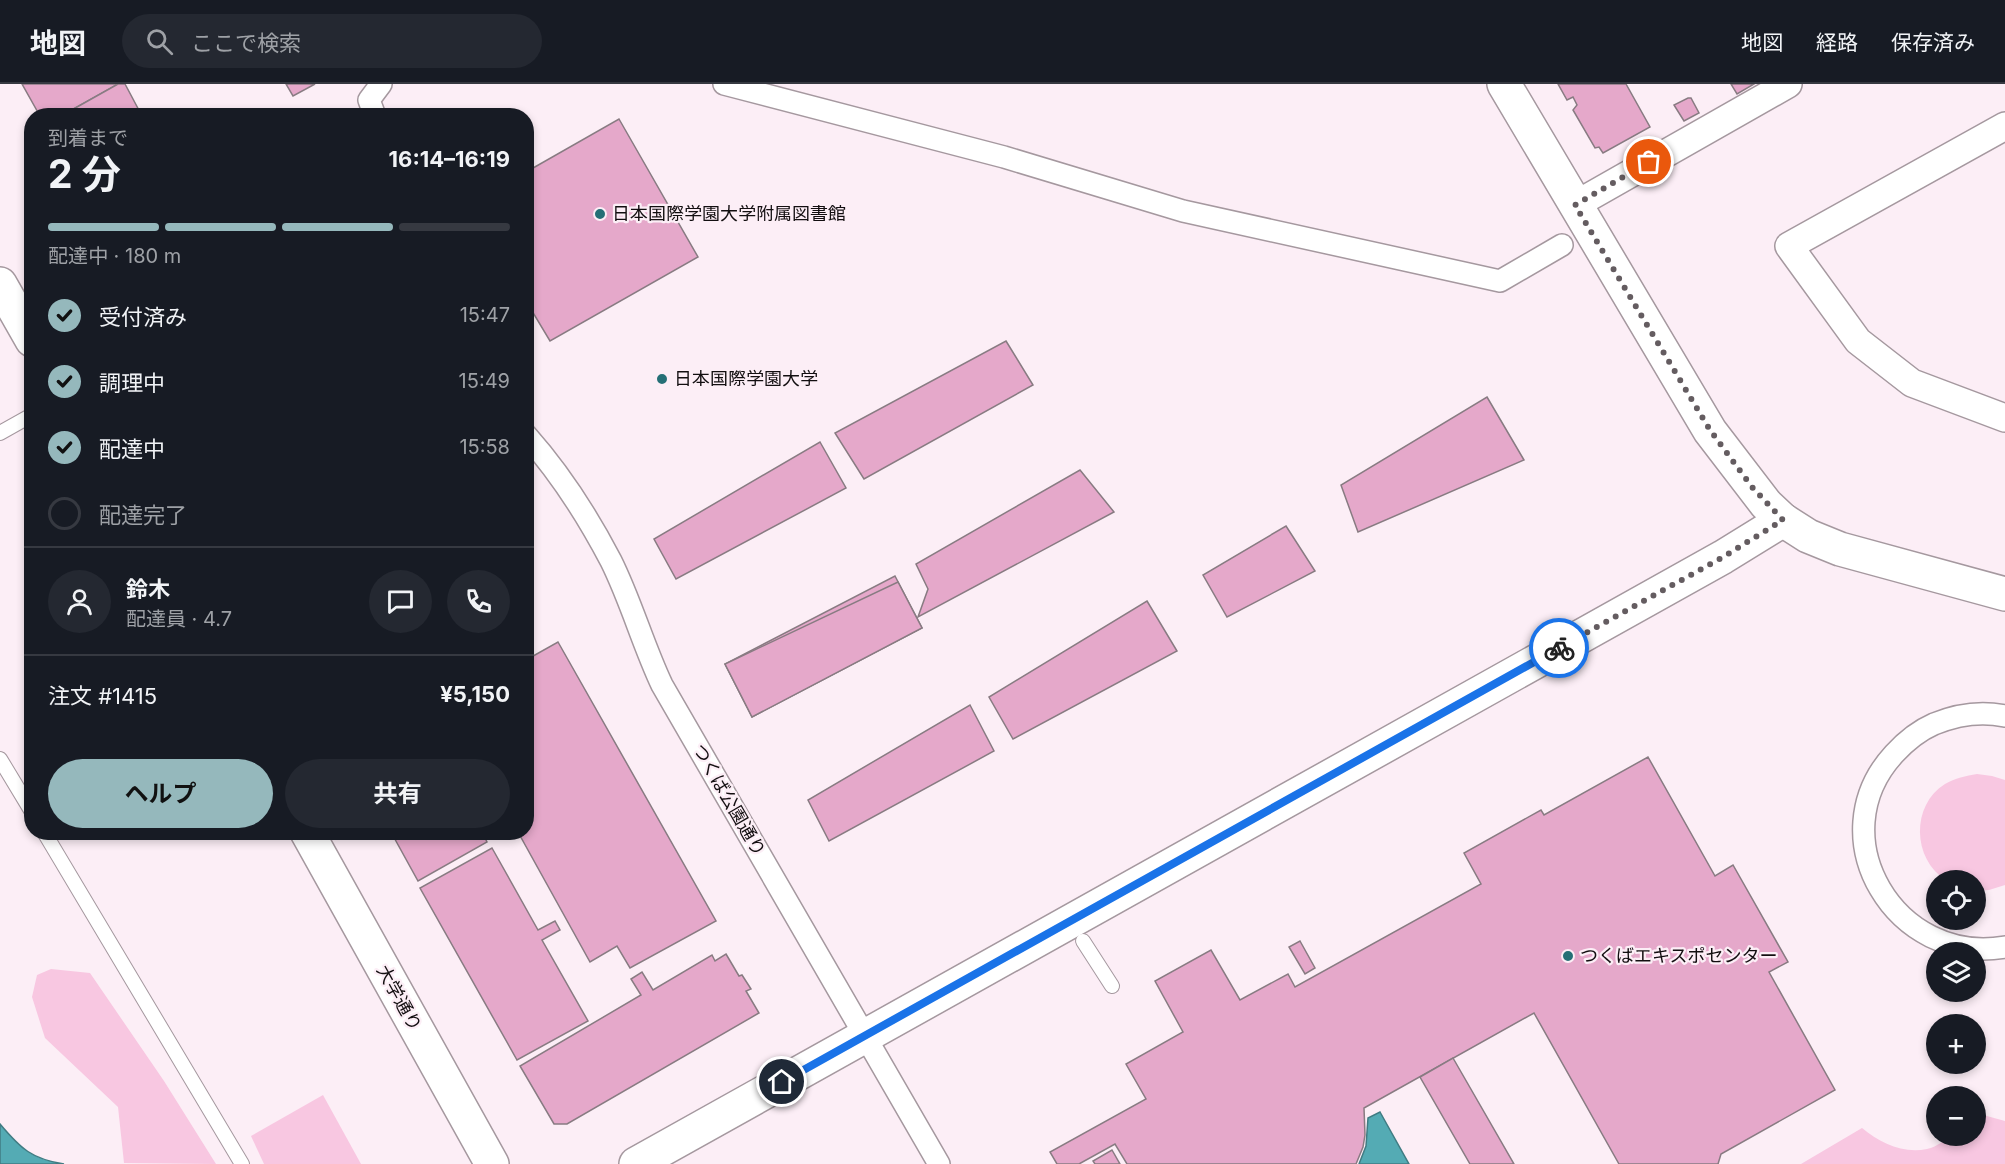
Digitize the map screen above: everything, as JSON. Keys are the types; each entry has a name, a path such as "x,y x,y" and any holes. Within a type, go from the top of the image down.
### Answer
{"street":[{"path":"372,108 369,100 381,84"},
{"path":"724,84 1004,157 1183,211 1500,281 1562,245"},
{"path":"1504,84 1710,430 1752,487 1783,520 1808,536 1840,549 2005,594"},
{"path":"1575,205 1788,84"},
{"path":"2005,126 1790,246 1858,341 1912,383 2005,418"},
{"path":"0,284 24,326"},
{"name":"つくば公園通り","path":"534,444 555,468 611,560 662,685 939,1164"},
{"path":"636,1164 1723,557 1783,520"},
{"path":"2005,716 1972,714 1946,719 1923,729 1902,745 1885,764 1872,787 1866,812 1864,837 1868,863 1878,887 1893,908 1912,926 1934,939 1959,947 1981,949 2005,947"},
{"name":"大学通り","path":"311,840 492,1164"}],"lane":[{"path":"0,433 24,420"},
{"path":"0,759 24,799"},
{"path":"49,840 242,1164"},
{"path":"1083,941 1112,986"}],"shaded area":[{"path":"1977,774 2005,780 2005,885 1989,890 1986,890 1986,870 1934,870 1922,846 1921,818 1926,805 1934,793 1945,784"},
{"path":"51,969 90,973 164,1081 216,1164 124,1163 118,1107 45,1038 32,997 37,975"},
{"path":"323,1095 361,1164 264,1164 251,1136"},
{"path":"1986,1116 2005,1121 2005,1164 1801,1164 1862,1128 1884,1143 1901,1149 1935,1146 1986,1146"}],"water":[{"path":"1380,1112 1409,1164 1359,1164 1366,1146 1368,1118"},
{"path":"0,1124 28,1152 43,1159 64,1164 0,1164"}],"building":[{"path":"22,84 118,84 75,108 36,108"},
{"path":"118,84 125,84 138,108 75,108"},
{"path":"286,84 315,84 293,96"},
{"path":"1558,84 1626,84 1650,127 1603,153 1599,147 1595,148 1573,110 1577,105 1573,97 1567,100"},
{"path":"1731,84 1754,84 1737,94"},
{"path":"1691,98 1699,113 1684,121 1674,105"},
{"name":"日本国際学園大学附属図書館","path":"619,119 698,257 550,341 534,314 534,167"},
{"path":"1006,341 1033,385 864,479 835,433"},
{"path":"1487,397 1524,460 1358,532 1341,485"},
{"path":"820,442 846,488 676,579 654,539"},
{"path":"1080,470 1114,512 918,617 928,589 916,564"},
{"path":"1286,526 1315,571 1227,617 1203,575"},
{"path":"895,576 922,628 752,717 725,664"},
{"path":"898,582 922,628 752,717 725,664"},
{"path":"1147,601 1177,651 1013,739 989,697"},
{"path":"558,642 716,921 630,968 617,946 590,962 522,840 534,840 534,656"},
{"path":"970,705 994,751 829,841 808,800"},
{"name":"つくばエキスポセンター","path":"1648,757 1715,876 1733,865 1788,962 1769,972 1835,1090 1721,1154 1718,1164 1619,1164 1534,1013 1364,1108 1365,1135 1356,1164 1127,1164 1115,1144 1079,1164 1057,1164 1050,1152 1146,1099 1126,1064 1183,1032 1155,981 1211,950 1240,1000 1288,974 1295,987 1481,884 1464,853 1541,810 1544,815"},
{"path":"395,840 486,840 487,842 418,881"},
{"path":"492,848 538,930 555,921 560,930 542,940 588,1021 517,1060 420,888"},
{"path":"1300,941 1315,968 1305,974 1289,947"},
{"path":"726,954 739,976 742,975 751,989 746,991 759,1013 567,1124 554,1124 520,1066 641,995 631,979 642,972 653,990 712,955 715,961"},
{"path":"1453,1058 1514,1164 1470,1164 1420,1077"},
{"path":"1112,1150 1120,1164 1095,1164 1093,1161"}],"way so far":[{"path":"1559,648 1723,557 1783,520 1752,487 1710,430 1575,205 1649,162"}],"place":[{"name":"日本国際学園大学附属図書館","path":"600,214"},
{"name":"日本国際学園大学","path":"662,379"},
{"name":"つくばエキスポセンター","path":"1568,956"}],"route":[{"path":"782,1082 1559,648"}]}
